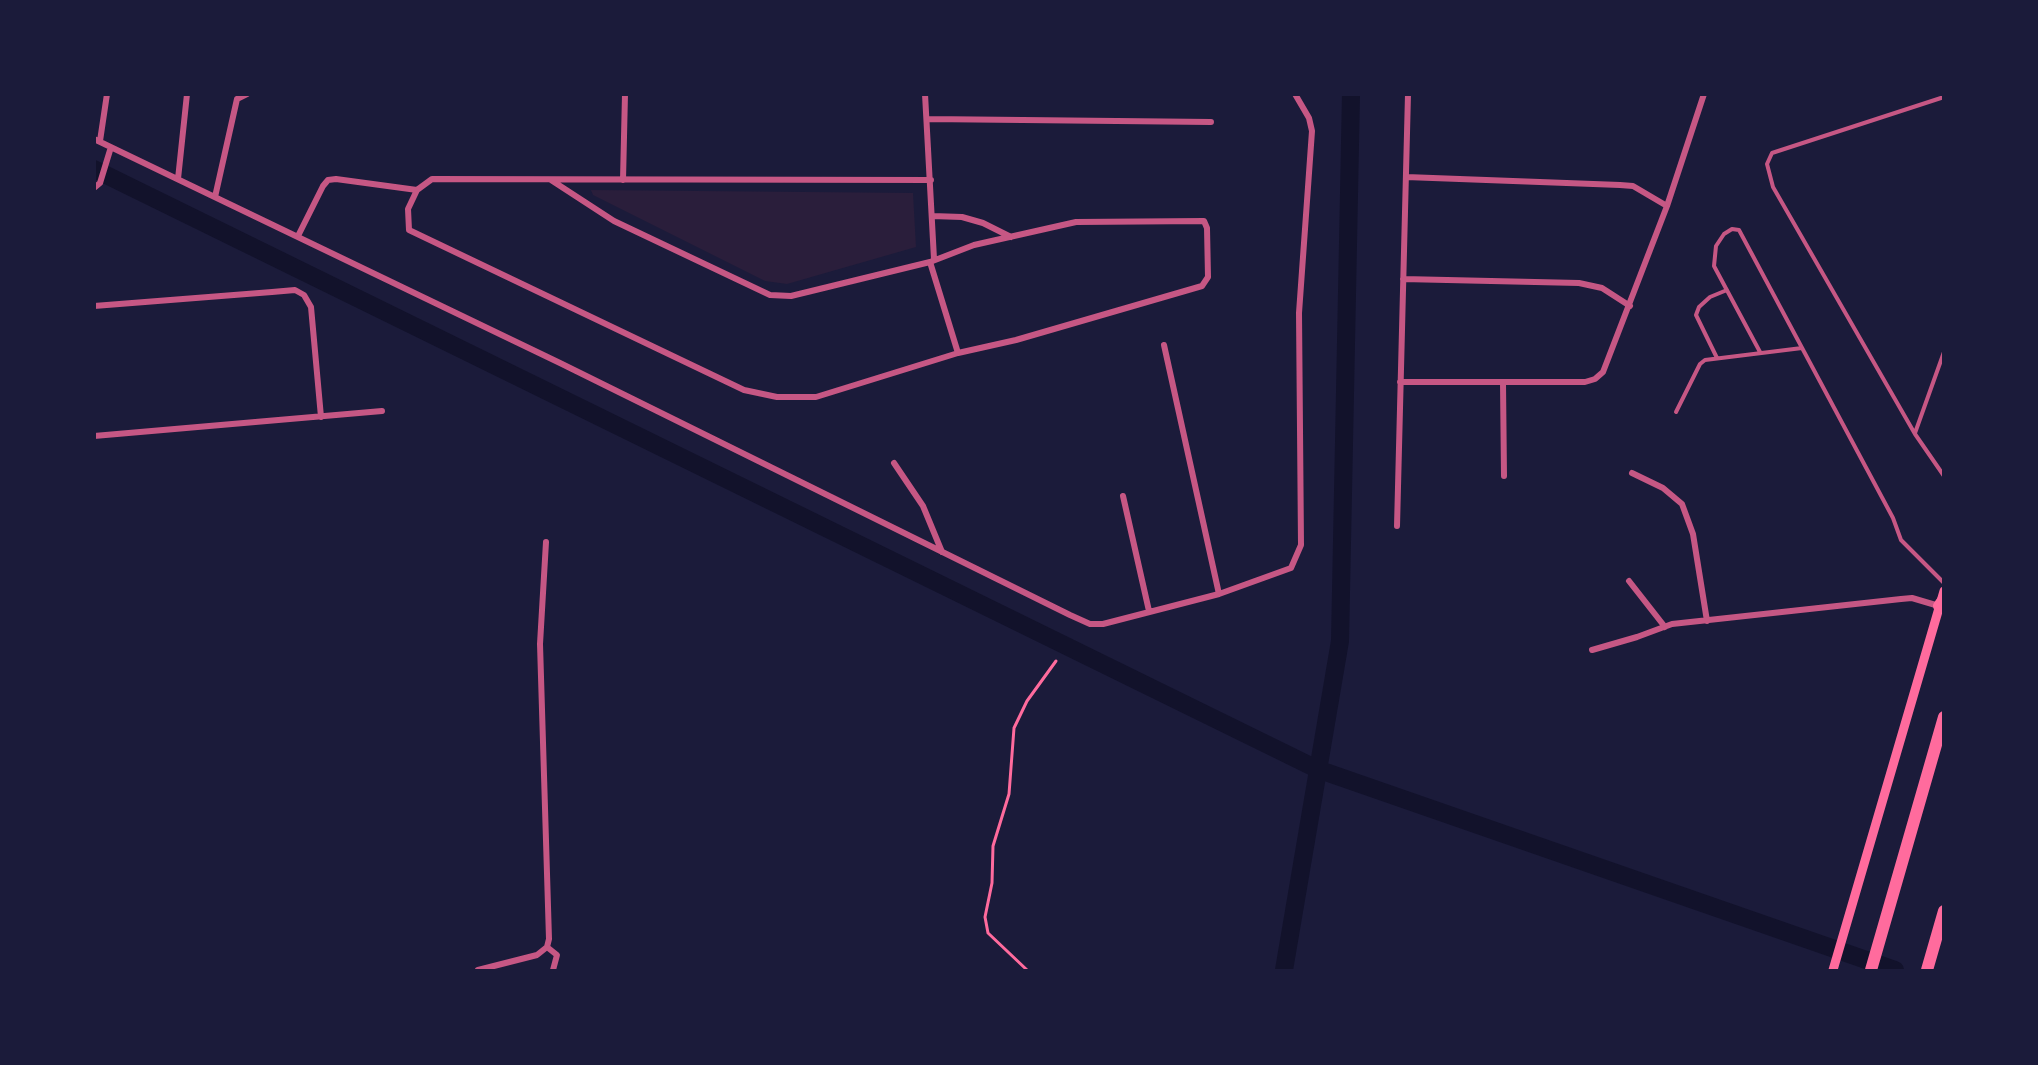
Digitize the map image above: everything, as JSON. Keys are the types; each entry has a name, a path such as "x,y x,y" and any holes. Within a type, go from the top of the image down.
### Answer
{"highway":[{"path":"1871,970 1944,717"},
{"path":"1927,970 1944,911"}],"main road":[{"path":"1833,970 1944,591"}],"street":[{"path":"107,94 97,140 1090,624 1103,624 1220,594 1291,568 1301,545 1299,313 1312,131 1309,118 1295,94"},
{"path":"178,179 188,94"},
{"path":"215,197 237,99 247,94"},
{"path":"623,180 625,94"},
{"path":"925,94 931,180 932,260 958,353"},
{"path":"1397,526 1407,94"},
{"path":"1400,382 1585,382 1595,379 1603,372 1667,207 1704,94"},
{"path":"928,119 1211,122"},
{"path":"97,186 111,147"},
{"path":"1406,177 1633,186 1667,207"},
{"path":"298,236 328,180 336,178 417,190"},
{"path":"551,180 614,221 770,295 791,296 932,260 974,245 1076,222 1200,220 1207,228 1208,277 1202,286 1168,297 1016,340 958,353 816,397 777,397 744,390 409,230 408,209 417,190 432,178 931,180"},
{"path":"932,216 962,217 983,223 1011,237"},
{"path":"1403,279 1578,283 1602,288 1630,306"},
{"path":"94,306 272,292 295,291 304,295 311,307 321,417"},
{"path":"1164,345 1220,594"},
{"path":"1503,383 1504,476"},
{"path":"94,436 382,411"},
{"path":"894,463 923,506 942,552"},
{"path":"1632,473 1663,488 1682,504 1693,534 1707,621"},
{"path":"1123,496 1142,591 1149,611"},
{"path":"546,542 540,644 547,947"},
{"path":"1629,581 1665,627"},
{"path":"1592,650 1665,627 1707,621 1912,598 1941,602"},
{"path":"478,970 537,955 547,947"},
{"path":"547,947 557,955 553,970"}],"lane":[{"path":"1944,97 1772,153 1767,164 1773,187 1915,434 1944,476"},
{"path":"1760,351 1713,266 1716,246 1724,234 1732,229 1739,230 1893,518 1901,540 1944,583"},
{"path":"1717,358 1696,315 1699,308 1710,297 1727,291"},
{"path":"1676,412 1700,364 1717,358 1760,351 1803,348"},
{"path":"1915,434 1944,352"}],"path":[{"path":"1027,970 988,933 985,917 992,883 993,846 1009,794 1014,728 1027,701 1056,661"}],"shaded area":[{"path":"591,190 913,193 916,247 787,284 765,281 593,195"}],"waterway":[{"path":"1284,970 1340,641 1351,94"},
{"path":"94,169 1317,769 1895,970"}]}
